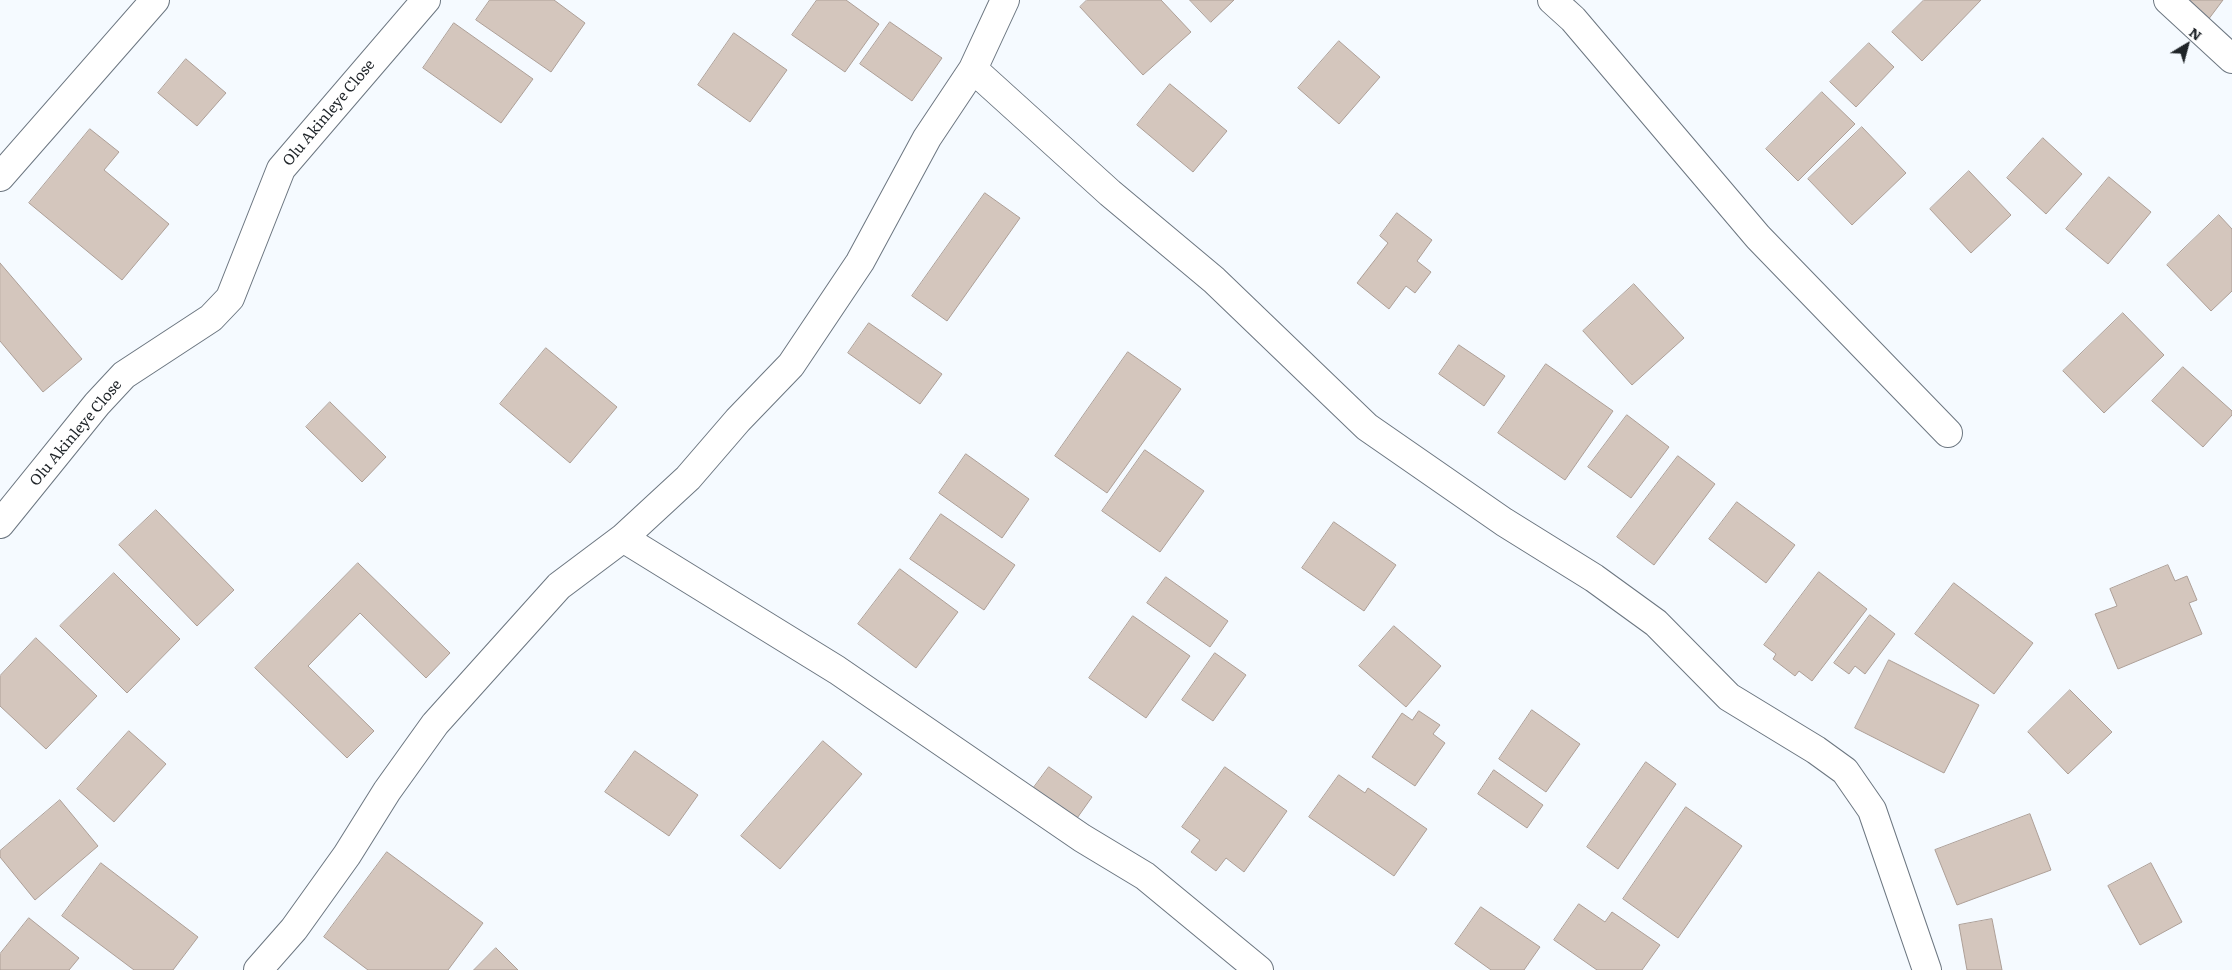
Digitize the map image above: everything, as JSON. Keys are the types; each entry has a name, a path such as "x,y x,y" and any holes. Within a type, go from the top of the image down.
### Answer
{"street":[{"path":"0,177 155,0"},
{"name":"Olu Akinleye Close","path":"0,524 97,404 124,375 211,318 230,298 281,169 426,0"},
{"path":"258,970 294,929 342,862 386,791 435,724 559,586 623,538 688,478 738,420 791,365 860,262 927,138 973,69 1005,0"},
{"path":"1552,0 1573,19 1758,237 1948,433"},
{"path":"2168,0 2232,59"},
{"path":"973,69 1103,187 1214,280 1367,427 1504,522 1594,578 1656,623 1729,697 1816,750 1845,771 1872,810 1927,970"},
{"path":"623,538 837,670 1082,838 1146,876 1259,970"}],"building":[{"path":"490,0 554,0 585,23 551,72 476,20"},
{"path":"817,0 846,0 879,24 845,72 792,35"},
{"path":"1087,0 1161,0 1191,32 1143,75 1080,7"},
{"path":"1190,0 1234,0 1211,22"},
{"path":"1924,0 1981,0 1922,61 1892,32"},
{"path":"2181,0 2223,0 2208,20"},
{"path":"890,22 942,58 912,101 860,64"},
{"path":"454,23 533,79 501,123 423,68"},
{"path":"734,33 787,70 750,122 698,85"},
{"path":"1339,41 1380,77 1339,124 1298,88"},
{"path":"1869,43 1894,67 1856,107 1830,82"},
{"path":"186,59 226,93 197,126 158,93"},
{"path":"1170,84 1227,131 1193,172 1137,125"},
{"path":"1822,92 1855,124 1798,181 1766,149"},
{"path":"1862,127 1906,173 1852,225 1808,179"},
{"path":"90,129 119,152 104,170 169,224 122,280 29,203"},
{"path":"2043,138 2082,174 2046,214 2007,178"},
{"path":"1969,171 2011,215 1971,253 1930,209"},
{"path":"2109,177 2151,212 2108,264 2066,229"},
{"path":"985,193 1020,218 947,321 912,296"},
{"path":"1397,213 1432,240 1417,261 1431,272 1415,293 1406,286 1389,309 1357,283 1388,243 1380,236"},
{"path":"2219,215 2232,229 2232,291 2211,311 2167,265"},
{"path":"0,263 82,359 43,392 0,341"},
{"path":"1634,284 1684,338 1632,385 1583,331"},
{"path":"2123,313 2164,355 2104,413 2063,371"},
{"path":"869,323 942,374 920,404 848,353"},
{"path":"1459,345 1505,376 1484,406 1439,374"},
{"path":"546,348 617,407 570,463 500,404"},
{"path":"1128,352 1181,389 1107,493 1055,456"},
{"path":"1546,364 1613,411 1565,480 1498,433"},
{"path":"2183,367 2232,411 2232,415 2203,447 2152,401"},
{"path":"330,402 386,457 362,482 306,427"},
{"path":"1627,415 1669,447 1631,498 1588,467"},
{"path":"1145,450 1204,491 1160,552 1102,511"},
{"path":"966,454 1029,499 1002,538 939,493"},
{"path":"1678,456 1715,484 1654,565 1617,537"},
{"path":"1737,502 1795,545 1766,583 1709,539"},
{"path":"156,510 234,590 197,626 119,545"},
{"path":"941,514 1015,565 984,610 910,559"},
{"path":"1334,522 1396,565 1364,611 1302,568"},
{"path":"358,563 450,653 426,678 360,613 308,666 374,731 347,758 255,668"},
{"path":"2168,565 2175,581 2187,576 2197,600 2189,603 2202,634 2118,669 2095,614 2117,606 2110,589"},
{"path":"900,569 958,612 916,668 858,624"},
{"path":"1819,572 1867,609 1812,681 1799,671 1795,676 1773,659 1776,654 1764,645"},
{"path":"114,573 180,639 127,693 60,626"},
{"path":"1166,577 1228,621 1210,647 1147,603"},
{"path":"1954,583 2033,643 1994,694 1915,634"},
{"path":"1870,615 1895,634 1865,674 1855,666 1849,674 1834,663"},
{"path":"1133,616 1190,656 1146,718 1089,678"},
{"path":"1394,626 1441,666 1406,707 1359,666"},
{"path":"36,638 97,696 46,749 0,706 0,676"},
{"path":"1215,653 1246,675 1213,721 1182,700"},
{"path":"1889,660 1979,705 1944,773 1855,728"},
{"path":"2070,690 2112,732 2068,774 2028,732"},
{"path":"1532,710 1580,744 1546,792 1499,759"},
{"path":"1419,711 1440,725 1433,734 1445,743 1415,786 1372,757 1402,713 1412,720"},
{"path":"129,731 166,764 114,822 77,789"},
{"path":"823,741 862,774 780,869 741,836"},
{"path":"635,751 698,795 669,836 605,792"},
{"path":"1646,762 1676,784 1618,869 1587,847"},
{"path":"1049,767 1092,797 1075,821 1032,790"},
{"path":"1225,767 1287,811 1244,872 1226,858 1216,871 1191,852 1200,840 1182,827"},
{"path":"1494,770 1543,805 1527,828 1478,794"},
{"path":"1339,775 1365,793 1368,788 1427,829 1394,876 1309,817"},
{"path":"60,800 98,846 35,900 0,857 0,851"},
{"path":"1686,807 1742,846 1678,938 1623,899"},
{"path":"2030,814 2051,870 1957,905 1935,850"},
{"path":"387,852 483,923 448,970 368,970 324,937"},
{"path":"101,863 198,937 173,970 134,970 62,916"},
{"path":"2151,863 2182,922 2140,945 2108,886"},
{"path":"1579,904 1605,922 1612,912 1660,945 1642,970 1597,970 1554,940"},
{"path":"1481,907 1540,947 1524,970 1491,970 1455,944"},
{"path":"29,918 79,958 69,970 0,970 0,954"},
{"path":"1992,919 2002,970 1967,970 1959,925"},
{"path":"496,948 518,970 474,970"}]}
